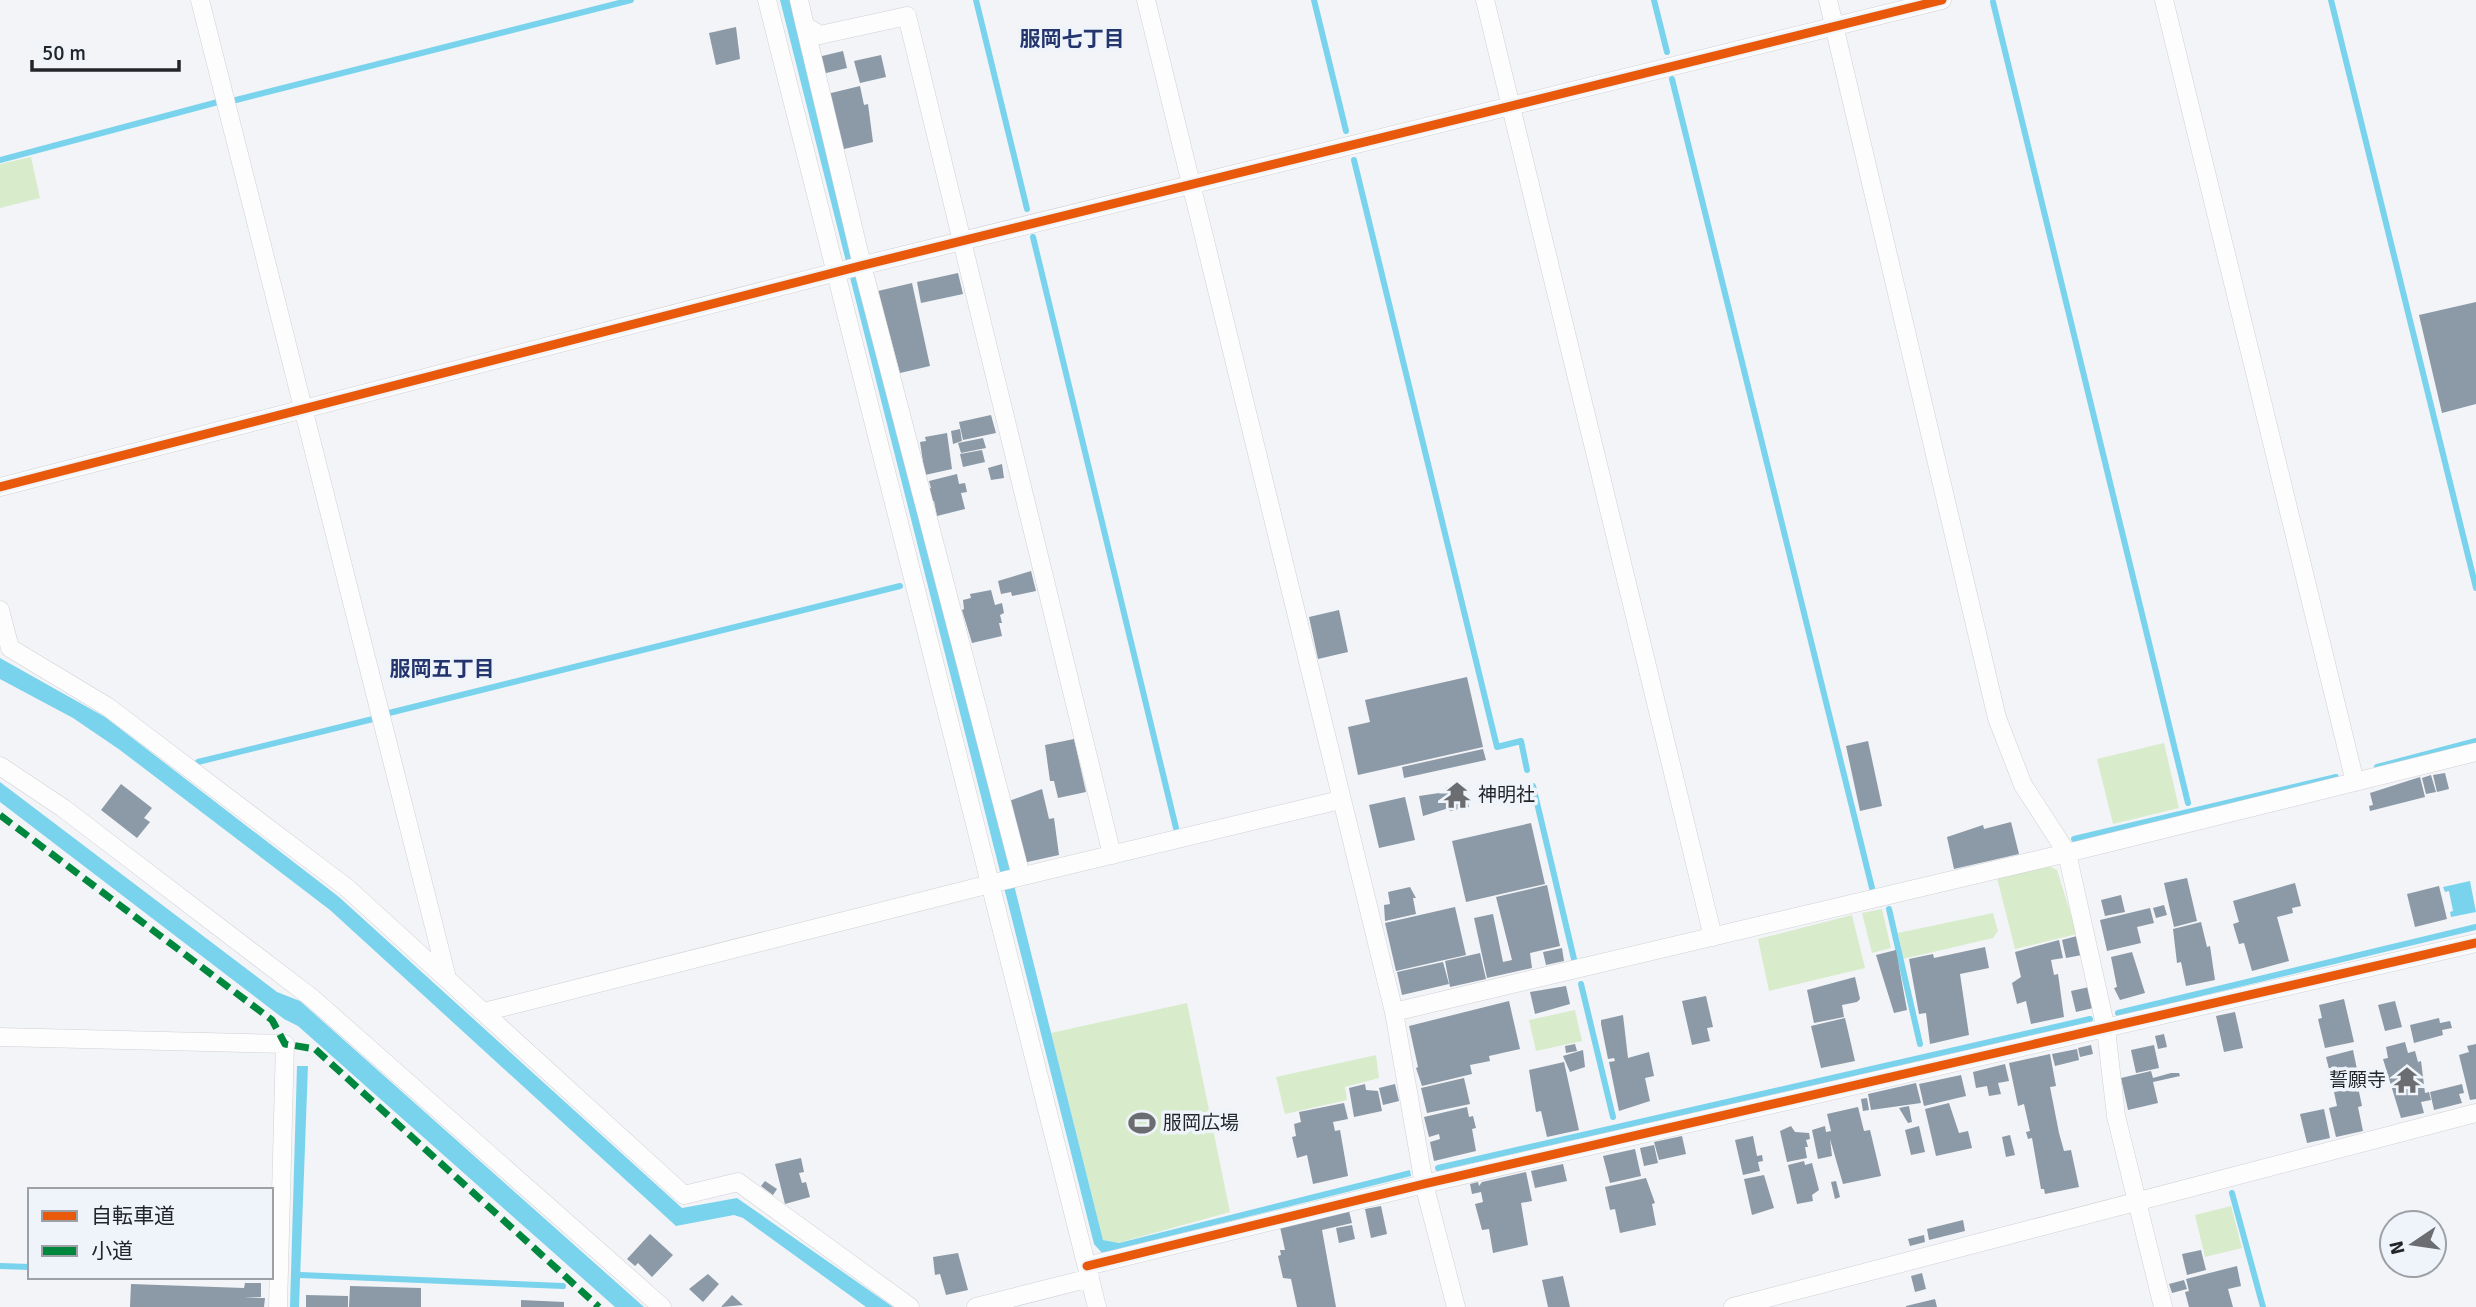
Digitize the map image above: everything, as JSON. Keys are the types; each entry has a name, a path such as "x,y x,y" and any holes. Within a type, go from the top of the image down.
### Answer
{"street":[{"path":"200,0 447,978"},
{"path":"767,0 1097,1307"},
{"path":"799,0 861,266 1021,876"},
{"path":"1146,0 1394,1013 1424,1184 1457,1307"},
{"path":"1485,0 1713,937"},
{"path":"1829,0 1997,718 2023,785 2067,853 2106,1029 2116,1116 2163,1307"},
{"path":"0,487 836,272 1942,0"},
{"path":"2164,0 2355,782"},
{"path":"805,26 820,35 907,16 1112,855"},
{"path":"0,610 9,648 108,708 346,887 684,1195 738,1182 910,1307"},
{"path":"1394,1013 2067,853 2476,752"},
{"path":"0,766 63,808 312,998 662,1307"},
{"path":"484,1012 1021,876 1340,800"},
{"path":"976,1307 1088,1272 1424,1184 2476,943"},
{"path":"0,1037 285,1044 278,1307"},
{"path":"1732,1307 2476,1113"}],"green space":[{"path":"31,157 40,198 0,208 0,164"},
{"path":"2164,743 2179,808 2113,824 2097,759"},
{"path":"2049,866 2057,870 2077,934 2015,949 1997,878"},
{"path":"1882,909 1891,948 1872,953 1862,913"},
{"path":"1993,913 1998,931 1993,938 1903,959 1898,933"},
{"path":"1852,915 1865,968 1769,991 1758,939"},
{"name":"服岡広場","path":"1187,1003 1230,1212 1118,1243 1103,1240 1051,1033"},
{"path":"1575,1010 1582,1041 1536,1051 1529,1020"},
{"path":"1376,1055 1379,1078 1345,1087 1347,1100 1285,1114 1276,1077"},
{"path":"2231,1206 2242,1248 2205,1257 2195,1215"}],"water":[{"path":"780,0 792,0 1103,1240 1119,1243 1410,1170 1411,1176 1102,1253 1094,1244"},
{"path":"0,658 105,717 339,897 682,1208 737,1198 893,1307 866,1307 743,1218 734,1215 676,1226 330,910 120,750 73,718 0,679"},
{"path":"0,782 277,992 300,1001 644,1307 615,1307 298,1026 284,1019 0,802"},
{"path":"2470,881 2476,912 2451,917 2450,912 2453,911 2449,891 2445,892 2443,887"},
{"path":"297,1066 308,1066 299,1307 290,1307"}],"building":[{"path":"736,27 740,59 716,65 709,33"},
{"path":"843,51 847,68 822,74 818,57"},
{"path":"881,55 886,77 860,83 854,61"},
{"path":"860,86 864,105 868,104 873,142 840,150 827,94"},
{"path":"958,273 963,294 921,303 917,282"},
{"path":"912,283 930,366 900,373 878,291"},
{"path":"2476,302 2476,404 2442,413 2419,315"},
{"path":"991,415 996,433 963,440 959,422"},
{"path":"960,429 962,441 953,444 951,431"},
{"path":"947,433 952,469 925,475 920,442 926,441 925,437"},
{"path":"983,438 986,448 961,453 958,443"},
{"path":"982,450 985,462 963,467 960,454"},
{"path":"1002,464 1004,478 991,480 988,468"},
{"path":"957,474 959,484 965,483 967,492 961,493 965,509 937,516 934,501 928,501 926,490 931,488 929,481"},
{"path":"1031,571 1036,591 1012,596 1011,592 1001,594 998,581"},
{"path":"991,590 995,605 1002,603 1004,613 1000,615 1002,623 999,623 1002,636 972,643 962,610 963,600 971,598 970,594"},
{"path":"1339,610 1348,652 1318,659 1309,617"},
{"path":"1467,677 1483,747 1358,775 1348,727 1370,722 1365,700"},
{"path":"1074,739 1086,792 1058,798 1054,781 1050,781 1045,745"},
{"path":"1868,741 1882,806 1860,811 1846,746"},
{"path":"1483,749 1486,760 1404,778 1402,767"},
{"path":"2445,773 2449,789 2437,792 2433,775"},
{"path":"2431,775 2436,792 2426,794 2422,778"},
{"path":"2420,777 2425,797 2370,811 2369,806 2373,805 2370,793"},
{"path":"121,784 152,808 144,818 150,822 137,838 101,810"},
{"path":"1464,784 1469,807 1450,811 1449,808 1423,816 1419,796 1446,792 1445,788"},
{"path":"1042,789 1049,819 1054,818 1059,855 1023,863 1009,801"},
{"path":"1405,797 1415,840 1379,848 1369,805"},
{"path":"2011,822 2019,854 1954,869 1947,837 1983,825 1984,829"},
{"path":"1531,823 1545,884 1466,902 1452,841"},
{"path":"2187,878 2197,921 2174,927 2164,883"},
{"path":"2295,883 2301,906 2292,908 2293,913 2277,917 2289,961 2252,971 2244,943 2239,944 2233,924 2239,922 2233,901"},
{"path":"1547,885 1560,946 1530,953 1532,968 1487,978 1474,918 1493,914 1503,962 1512,960 1496,897"},
{"path":"2439,886 2447,919 2415,927 2407,894"},
{"path":"1410,887 1416,898 1413,898 1416,914 1385,921 1384,905 1390,904 1388,892"},
{"path":"2121,895 2125,912 2105,916 2101,900"},
{"path":"2164,905 2167,915 2156,918 2153,908"},
{"path":"1455,907 1466,955 1396,971 1385,923"},
{"path":"2150,908 2154,923 2137,927 2141,943 2107,951 2100,920"},
{"path":"2201,922 2207,947 2210,946 2215,980 2186,986 2181,962 2177,963 2173,929"},
{"path":"2077,936 2082,955 2066,958 2062,940"},
{"path":"2059,940 2063,958 2051,960 2054,975 2058,974 2064,1017 2031,1024 2026,1001 2017,1004 2012,983 2021,977 2015,952"},
{"path":"1985,947 1989,968 1960,974 1969,1035 1930,1044 1926,1013 1919,1014 1909,959 1933,954 1934,958"},
{"path":"1562,948 1564,961 1546,965 1543,952"},
{"path":"1896,950 1907,1010 1894,1013 1876,955"},
{"path":"2132,952 2145,993 2120,1000 2114,988 2117,987 2111,957"},
{"path":"1480,953 1486,979 1450,987 1445,961"},
{"path":"1443,962 1449,984 1402,995 1397,972"},
{"path":"1855,977 1860,999 1842,1005 1844,1017 1814,1023 1807,990"},
{"path":"1566,986 1570,1004 1535,1014 1530,992"},
{"path":"2089,987 2093,1008 2076,1012 2071,991"},
{"path":"1706,996 1713,1027 1707,1028 1710,1041 1692,1045 1682,1001"},
{"path":"2344,999 2354,1042 2325,1048 2318,1019 2322,1018 2319,1005"},
{"path":"1509,1001 1520,1049 1489,1056 1490,1061 1470,1065 1472,1074 1422,1086 1409,1026"},
{"path":"2395,1001 2402,1027 2385,1031 2378,1005"},
{"path":"2235,1012 2243,1048 2224,1052 2216,1016"},
{"path":"1623,1015 1628,1058 1649,1052 1654,1076 1645,1078 1650,1101 1619,1111 1609,1062 1615,1061 1614,1058 1608,1059 1601,1020"},
{"path":"1845,1018 1855,1061 1821,1068 1811,1026"},
{"path":"2439,1018 2440,1023 2450,1021 2452,1028 2442,1030 2443,1035 2414,1043 2410,1025"},
{"path":"2164,1034 2167,1047 2158,1049 2155,1036"},
{"path":"2405,1042 2408,1053 2415,1051 2418,1062 2421,1061 2425,1093 2429,1092 2431,1100 2421,1102 2424,1113 2401,1118 2383,1059 2388,1058 2386,1047"},
{"path":"1575,1044 1577,1051 1566,1053 1565,1046"},
{"path":"2476,1044 2476,1099 2470,1100 2459,1055 2469,1052 2467,1046"},
{"path":"2091,1045 2093,1054 2080,1057 2078,1048"},
{"path":"2154,1045 2159,1068 2136,1073 2131,1050"},
{"path":"2077,1049 2079,1060 2055,1066 2052,1054"},
{"path":"1583,1050 1585,1067 1570,1072 1563,1056"},
{"path":"2353,1050 2359,1079 2333,1085 2326,1057"},
{"path":"2050,1054 2056,1086 2050,1087 2059,1133 2064,1151 2071,1150 2079,1187 2045,1194 2044,1189 2041,1189 2032,1138 2028,1139 2026,1132 2030,1131 2024,1104 2018,1106 2009,1063"},
{"path":"1564,1062 1579,1130 1547,1137 1541,1111 1536,1112 1529,1070"},
{"path":"2005,1064 2009,1081 1998,1083 2001,1094 1989,1096 1987,1086 1976,1088 1973,1072"},
{"path":"2151,1071 2153,1078 2171,1073 2179,1073 2180,1076 2153,1082 2158,1103 2128,1110 2121,1078"},
{"path":"1961,1075 1966,1096 1924,1106 1919,1084"},
{"path":"1464,1078 1470,1104 1427,1113 1421,1088"},
{"path":"2354,1082 2355,1087 2348,1088 2358,1087 2362,1106 2358,1107 2363,1131 2336,1137 2329,1108 2337,1106 2334,1092 2341,1091 2340,1085"},
{"path":"1916,1083 1921,1103 1871,1110 1868,1094"},
{"path":"1365,1084 1366,1090 1378,1091 1382,1111 1354,1117 1349,1088"},
{"path":"1395,1084 1399,1101 1383,1105 1379,1088"},
{"path":"2462,1084 2464,1093 2459,1094 2462,1103 2434,1110 2430,1092"},
{"path":"1867,1098 1869,1110 1863,1111 1861,1099"},
{"path":"1344,1103 1348,1119 1333,1122 1335,1131 1340,1130 1348,1176 1313,1184 1307,1155 1297,1158 1292,1137 1296,1136 1294,1124 1301,1122 1299,1112"},
{"path":"1949,1103 1959,1133 1968,1131 1972,1148 1936,1156 1925,1109"},
{"path":"1909,1106 1912,1122 1908,1123 1899,1108"},
{"path":"1467,1107 1469,1117 1473,1116 1476,1128 1472,1129 1476,1151 1434,1161 1430,1142 1440,1139 1439,1134 1429,1137 1424,1117"},
{"path":"1858,1107 1864,1131 1870,1130 1881,1176 1843,1184 1830,1139 1832,1156 1818,1159 1812,1130 1825,1126 1826,1132 1831,1131 1827,1114"},
{"path":"2324,1109 2330,1138 2307,1143 2300,1114"},
{"path":"1791,1126 1795,1132 1809,1133 1810,1139 1806,1140 1807,1158 1787,1162 1780,1131"},
{"path":"1919,1126 1925,1152 1911,1155 1905,1130"},
{"path":"2010,1135 2015,1155 2006,1157 2002,1137"},
{"path":"1682,1136 1686,1154 1659,1160 1654,1142"},
{"path":"1753,1136 1757,1156 1762,1155 1763,1161 1758,1162 1760,1171 1743,1175 1735,1140"},
{"path":"1654,1145 1658,1163 1644,1166 1640,1148"},
{"path":"1635,1149 1641,1176 1610,1183 1603,1156"},
{"path":"801,1158 804,1172 799,1173 802,1183 806,1182 810,1197 785,1204 775,1164"},
{"path":"1804,1161 1805,1165 1812,1163 1819,1190 1812,1195 1813,1201 1797,1204 1788,1165"},
{"path":"1563,1164 1567,1181 1535,1188 1531,1171"},
{"path":"1526,1172 1532,1201 1521,1203 1528,1245 1493,1253 1489,1229 1482,1230 1475,1204 1483,1202 1481,1192 1472,1194 1470,1184 1478,1182 1479,1186 1482,1182"},
{"path":"1764,1175 1774,1208 1752,1215 1744,1179"},
{"path":"1646,1178 1655,1203 1652,1204 1656,1225 1620,1233 1615,1209 1610,1210 1605,1187"},
{"path":"765,1181 777,1189 773,1195 761,1186"},
{"path":"1836,1181 1840,1197 1835,1199 1831,1182"},
{"path":"1381,1206 1387,1234 1371,1238 1365,1209"},
{"path":"1349,1211 1352,1223 1322,1230 1336,1307 1297,1307 1291,1279 1283,1278 1278,1256 1281,1255 1280,1250 1285,1250 1280,1227"},
{"path":"1963,1220 1965,1231 1929,1240 1927,1229"},
{"path":"1352,1225 1355,1239 1339,1243 1336,1228"},
{"path":"650,1234 673,1255 652,1277 638,1263 635,1266 627,1259"},
{"path":"1924,1235 1925,1242 1910,1246 1908,1239"},
{"path":"2201,1250 2206,1270 2187,1275 2182,1254"},
{"path":"958,1253 968,1290 946,1295 940,1274 935,1275 933,1257"},
{"path":"2237,1266 2241,1286 2228,1289 2233,1307 2189,1307 2185,1292 2189,1291 2186,1279"},
{"path":"1922,1273 1926,1289 1915,1292 1911,1276"},
{"path":"708,1274 719,1284 703,1302 689,1289"},
{"path":"1563,1276 1570,1307 1548,1307 1542,1280"},
{"path":"2184,1280 2187,1289 2172,1293 2169,1284"},
{"path":"245,1283 261,1283 261,1297 244,1298 265,1298 264,1307 130,1307 131,1284 244,1288"},
{"path":"350,1286 421,1288 421,1307 349,1307"},
{"path":"306,1295 348,1296 348,1307 306,1307"},
{"path":"732,1295 743,1305 721,1307"},
{"path":"1935,1299 1937,1307 1906,1307 1906,1306"},
{"path":"521,1300 564,1302 564,1307 521,1307"}],"waterway":[{"path":"236,100 631,0"},
{"path":"976,0 1027,209"},
{"path":"1314,0 1346,131"},
{"path":"1654,0 1667,52"},
{"path":"2331,0 2476,588"},
{"path":"1993,2 2188,803"},
{"path":"1672,79 1872,888"},
{"path":"0,160 218,102"},
{"path":"1354,160 1497,747 1521,741 1527,770"},
{"path":"1033,237 1176,828"},
{"path":"389,713 900,586"},
{"path":"198,762 373,719"},
{"path":"2377,767 2476,741"},
{"path":"2074,839 2336,777"},
{"path":"1533,786 1574,959"},
{"path":"1889,909 1920,1044"},
{"path":"2118,1013 2476,927"},
{"path":"1581,984 1613,1117"},
{"path":"1438,1168 2090,1019"},
{"path":"2232,1193 2263,1307"},
{"path":"0,1266 28,1267"},
{"path":"300,1275 563,1286"}],"marked path":[{"path":"0,815 272,1020 285,1044 315,1049 599,1307"}],"cycle path":[{"path":"0,487 860,266 1942,0"},
{"path":"1087,1266 1424,1184 2476,943"}],"place":[{"name":"神明社","path":"1457,795"},
{"name":"誓願寺","path":"2407,1080"},
{"name":"服岡広場","path":"1142,1123"}],"district":[{"name":"服岡七丁目","path":"1072,39"},
{"name":"服岡五丁目","path":"442,669"}]}
